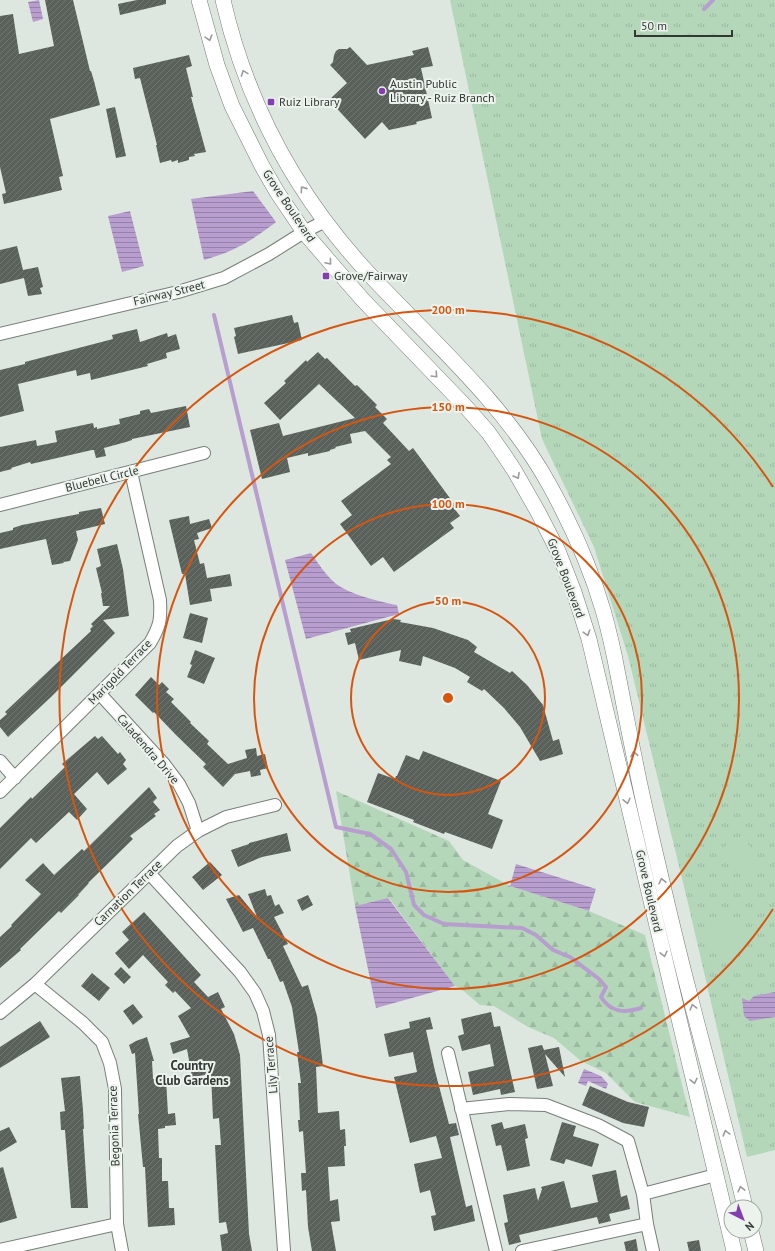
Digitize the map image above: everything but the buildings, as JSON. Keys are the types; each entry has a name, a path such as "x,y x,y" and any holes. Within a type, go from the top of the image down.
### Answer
{"street":[{"name":"Grove Boulevard","path":"199,0 217,65 232,106 262,166 277,192 304,232 363,300 466,407 488,432 514,470 558,551 574,592 587,632 734,1251"},
{"name":"Grove Boulevard","path":"223,0 243,70 266,126 290,169 325,221 369,274 493,403 514,429 548,482 585,558 604,612 644,805 685,977 743,1199"},
{"name":"Fairway Street","path":"0,334 197,287 224,278 245,268 325,221"},
{"name":"Bluebell Circle","path":"0,505 204,453"},
{"name":"Marigold Terrace","path":"0,792 150,643 156,632 161,617 160,600 131,472"},
{"path":"599,681 618,677"},
{"name":"Caladendra Drive","path":"100,694 164,764 179,784 189,803 198,831"},
{"path":"0,760 15,778"},
{"name":"Carnation Terrace","path":"0,1013 35,984 177,846 198,831 226,817 275,805"},
{"name":"Lily Terrace","path":"149,873 240,972 255,993 262,1011 269,1035 284,1251"},
{"name":"Begonia Terrace","path":"35,984 83,1023 102,1042 110,1063 115,1089 117,1224 122,1251"},
{"path":"448,1053 496,1251"},
{"path":"461,1109 509,1104 546,1105 598,1125 628,1141 643,1194 647,1224 654,1251"},
{"path":"643,1194 736,1170"},
{"path":"0,1250 117,1224"},
{"path":"522,1251 647,1224"},
{"path":"753,1239 756,1251"}],"green space":[{"path":"450,0 775,0 775,1150 747,1157 687,899 628,656 594,547 542,439"},
{"path":"336,791 449,841 463,860 510,886 589,911 645,935 690,1117 635,1102 606,1073 581,1061 554,1038 528,1027 494,1006 480,1005 460,988 455,986 389,898 355,906"},
{"path":"741,839 749,845 756,860 752,868 746,871 733,867 724,855 724,849 729,843"},
{"path":"728,916 743,927 745,936 741,951 735,959 731,961 719,956 709,946 705,934 706,929 711,923 719,918"}],"shaded area":[{"path":"39,0 43,19 33,22 28,2"},
{"path":"253,191 276,222 259,235 242,245 204,260 191,199"},
{"path":"130,211 144,266 122,272 108,216"},
{"path":"311,553 335,583 348,591 364,597 397,605 399,614 306,639 285,560"},
{"path":"516,864 596,889 589,911 510,886"},
{"path":"388,898 455,986 376,1008 355,906"},
{"path":"775,992 775,1017 750,1021 744,1016 742,998 749,1001 754,996"},
{"path":"584,1069 601,1076 608,1084 606,1089 588,1081 586,1086 578,1083"}],"waterway":[{"path":"704,9 713,0"},
{"path":"214,315 336,827 370,834 391,849 406,872 414,905 424,915 444,924 522,928 536,935 553,950 570,957 599,979 606,987 601,997 609,1006 614,1009 624,1011 641,1008"}],"place":[{"name":"Austin Public Library - Ruiz Branch","path":"382,91"},
{"name":"Ruiz Library","path":"271,102"},
{"name":"Grove/Fairway","path":"326,276"}],"district":[{"name":"Country Club Gardens","path":"192,1072"}]}
